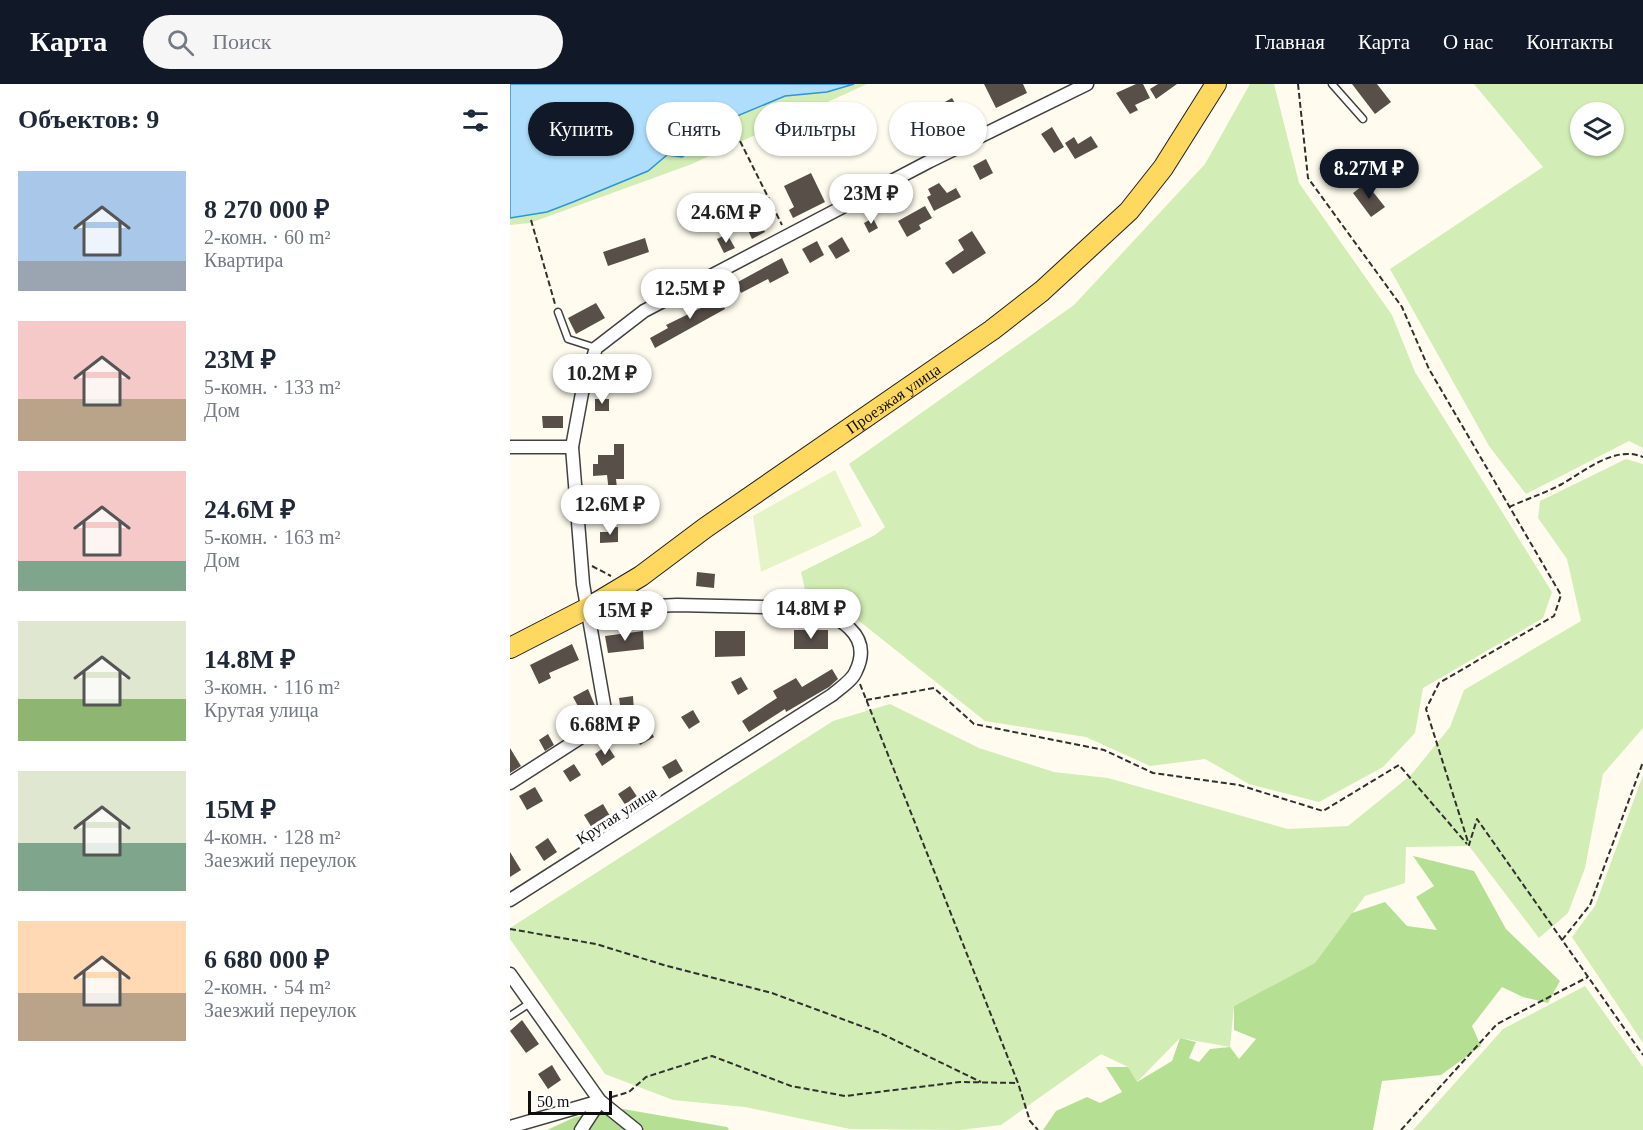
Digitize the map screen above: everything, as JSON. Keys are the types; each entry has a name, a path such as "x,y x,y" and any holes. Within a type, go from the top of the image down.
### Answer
{"main road":[{"name":"Проезжая улица","path":"510,648 586,609 641,576 705,528 992,330 1042,291 1091,249 1129,211 1163,168 1216,84"}],"street":[{"path":"510,783 594,729 605,710 586,609 573,447 582,393 596,348 644,311 930,161 1087,84"},
{"path":"510,447 573,447"},
{"path":"586,609 677,605 807,608 826,612 847,624 857,636 862,651 856,673"},
{"name":"Крутая улица","path":"510,900 832,695 856,673"},
{"path":"510,974 600,1101 636,1130"},
{"path":"510,1127 600,1101"},
{"path":"581,1130 600,1101"}],"lane":[{"path":"1332,84 1363,119"},
{"path":"558,312 568,339 596,348"},
{"path":"510,1017 530,1002"}],"path":[{"path":"1298,84 1308,178 1402,307 1429,369 1561,595 1554,616 1439,683 1426,709 1468,845"},
{"path":"742,146 767,199 788,235"},
{"path":"531,220 558,312"},
{"path":"1509,507 1560,485 1597,462 1632,452 1643,457"},
{"path":"581,558 616,579"},
{"path":"856,673 1018,1083 1030,1121 1038,1130"},
{"path":"866,700 934,688 974,724 1104,750 1153,773 1239,785 1323,811 1399,765 1468,845"},
{"path":"1562,940 1590,905 1643,762"},
{"path":"1468,845 1477,819 1643,1055"},
{"path":"510,928 596,944 667,966 772,993 880,1033 981,1082"},
{"path":"1401,1130 1497,1024 1588,977"},
{"path":"600,1101 629,1092 646,1077 712,1056 791,1086 845,1096 960,1082 1018,1083"}],"green space":[{"path":"854,84 867,84 828,102 771,102 785,96 827,92"},
{"path":"1250,84 1274,84 1299,183 1392,315 1415,372 1552,592 1543,618 1423,688 1415,733 1383,767 1319,802 1249,784 1205,759 1150,766 1086,737 985,721 849,613 806,594 801,572 875,535 885,527 849,464 1074,305 1205,164"},
{"path":"1474,84 1643,84 1643,448 1629,441 1526,494 1489,446 1390,269 1543,167"},
{"path":"754,109 754,136 742,141 742,114"},
{"path":"666,156 710,156 530,223 510,225 510,218 547,212 648,171"},
{"path":"1626,459 1643,464 1643,728 1603,774 1585,868 1568,913 1539,938 1469,846 1406,847 1405,883 1365,896 1316,963 1234,1006 1230,1047 1180,1038 1136,1083 1128,1067 1101,1054 1001,1125 960,1130 850,1129 745,1107 673,1100 605,1074 510,939 510,928 833,721 890,704 979,748 1054,772 1108,778 1288,829 1348,826 1411,775 1450,727 1464,690 1581,621 1567,559 1538,518 1540,501"},
{"path":"835,470 862,526 761,572 753,516"},
{"path":"1643,775 1643,1043 1572,937 1595,906"},
{"path":"1413,856 1474,871 1506,929 1560,981 1548,1003 1523,997 1502,987 1472,1026 1481,1046 1441,1075 1382,1081 1373,1130 1043,1130 1056,1111 1087,1097 1100,1103 1122,1092 1106,1067 1128,1067 1137,1082 1172,1061 1180,1038 1196,1042 1189,1058 1199,1062 1210,1049 1230,1047 1239,1059 1256,1039 1234,1030 1234,1006 1315,963 1352,913 1385,902 1407,926 1437,930 1416,897 1434,886"},
{"path":"1585,986 1643,1067 1643,1130 1413,1130 1503,1029"},
{"path":"623,1109 727,1127 729,1130 547,1130 575,1117"}],"water":[{"path":"510,84 854,84 827,92 785,96 771,102 754,102 754,109 742,114 742,102 646,102 646,156 666,156 648,171 573,202 547,212 510,218"}],"building":[{"path":"984,84 1023,84 1027,93 996,108"},
{"path":"1136,84 1143,84 1150,98 1135,105 1138,110 1130,114 1116,93"},
{"path":"1158,84 1177,84 1156,99 1150,89"},
{"path":"1352,84 1377,84 1391,102 1375,114"},
{"path":"1052,127 1064,147 1054,153 1041,134"},
{"path":"1091,136 1098,147 1075,159 1065,143 1074,137 1078,144"},
{"path":"1406,152 1417,167 1392,185 1381,170"},
{"path":"986,159 993,173 980,180 973,166"},
{"path":"811,173 825,202 793,218 789,210 794,207 784,186"},
{"path":"939,183 947,193 956,188 961,197 934,211 927,197 931,195 928,189"},
{"path":"1366,183 1385,207 1371,217 1353,193"},
{"path":"760,200 770,219 761,224 765,232 752,239 747,228 752,225 743,208"},
{"path":"925,206 932,218 919,225 921,229 907,237 898,221"},
{"path":"873,218 878,228 869,233 864,223"},
{"path":"972,231 986,253 953,274 945,263 964,250 958,240"},
{"path":"727,234 735,248 724,253 717,239"},
{"path":"842,237 850,251 836,259 828,246"},
{"path":"645,238 649,252 608,266 603,252"},
{"path":"817,241 824,255 810,263 802,249"},
{"path":"782,258 789,273 770,283 768,279 741,293 736,283"},
{"path":"717,292 725,309 655,348 650,338 668,328 666,325 707,305 704,298"},
{"path":"596,303 605,318 576,334 568,318"},
{"path":"595,399 609,399 609,411 595,411"},
{"path":"542,416 563,416 563,428 543,428"},
{"path":"614,444 624,444 624,479 616,479 619,506 595,508 594,498 600,498 599,493 609,492 607,475 593,476 593,464 598,464 598,455 614,455"},
{"path":"618,527 618,542 600,543 600,532 608,532 607,528"},
{"path":"697,572 715,574 714,588 696,586"},
{"path":"794,630 828,630 828,649 794,649"},
{"path":"643,631 644,649 608,653 605,636"},
{"path":"715,631 745,631 745,656 715,657"},
{"path":"572,644 579,660 549,673 551,678 539,684 530,665"},
{"path":"832,669 838,679 829,687 786,712 785,709 749,732 742,721 777,698 773,691 796,678 802,687"},
{"path":"741,677 748,689 738,695 731,682"},
{"path":"588,689 596,708 592,715 585,719 573,697"},
{"path":"633,696 634,711 621,712 619,698"},
{"path":"693,710 700,722 689,729 681,717"},
{"path":"646,723 654,737 640,745 632,731"},
{"path":"548,734 554,745 545,751 539,740"},
{"path":"607,745 615,757 602,766 595,754"},
{"path":"510,748 521,766 510,773"},
{"path":"676,759 683,771 669,779 662,767"},
{"path":"574,764 581,775 570,782 563,771"},
{"path":"630,786 638,798 626,806 618,794"},
{"path":"535,787 543,801 527,810 519,796"},
{"path":"603,804 610,816 592,828 584,815"},
{"path":"548,838 557,852 544,861 535,847"},
{"path":"510,852 521,870 510,877"},
{"path":"522,1020 539,1044 526,1053 510,1031"},
{"path":"552,1065 561,1080 548,1089 538,1074"}]}
